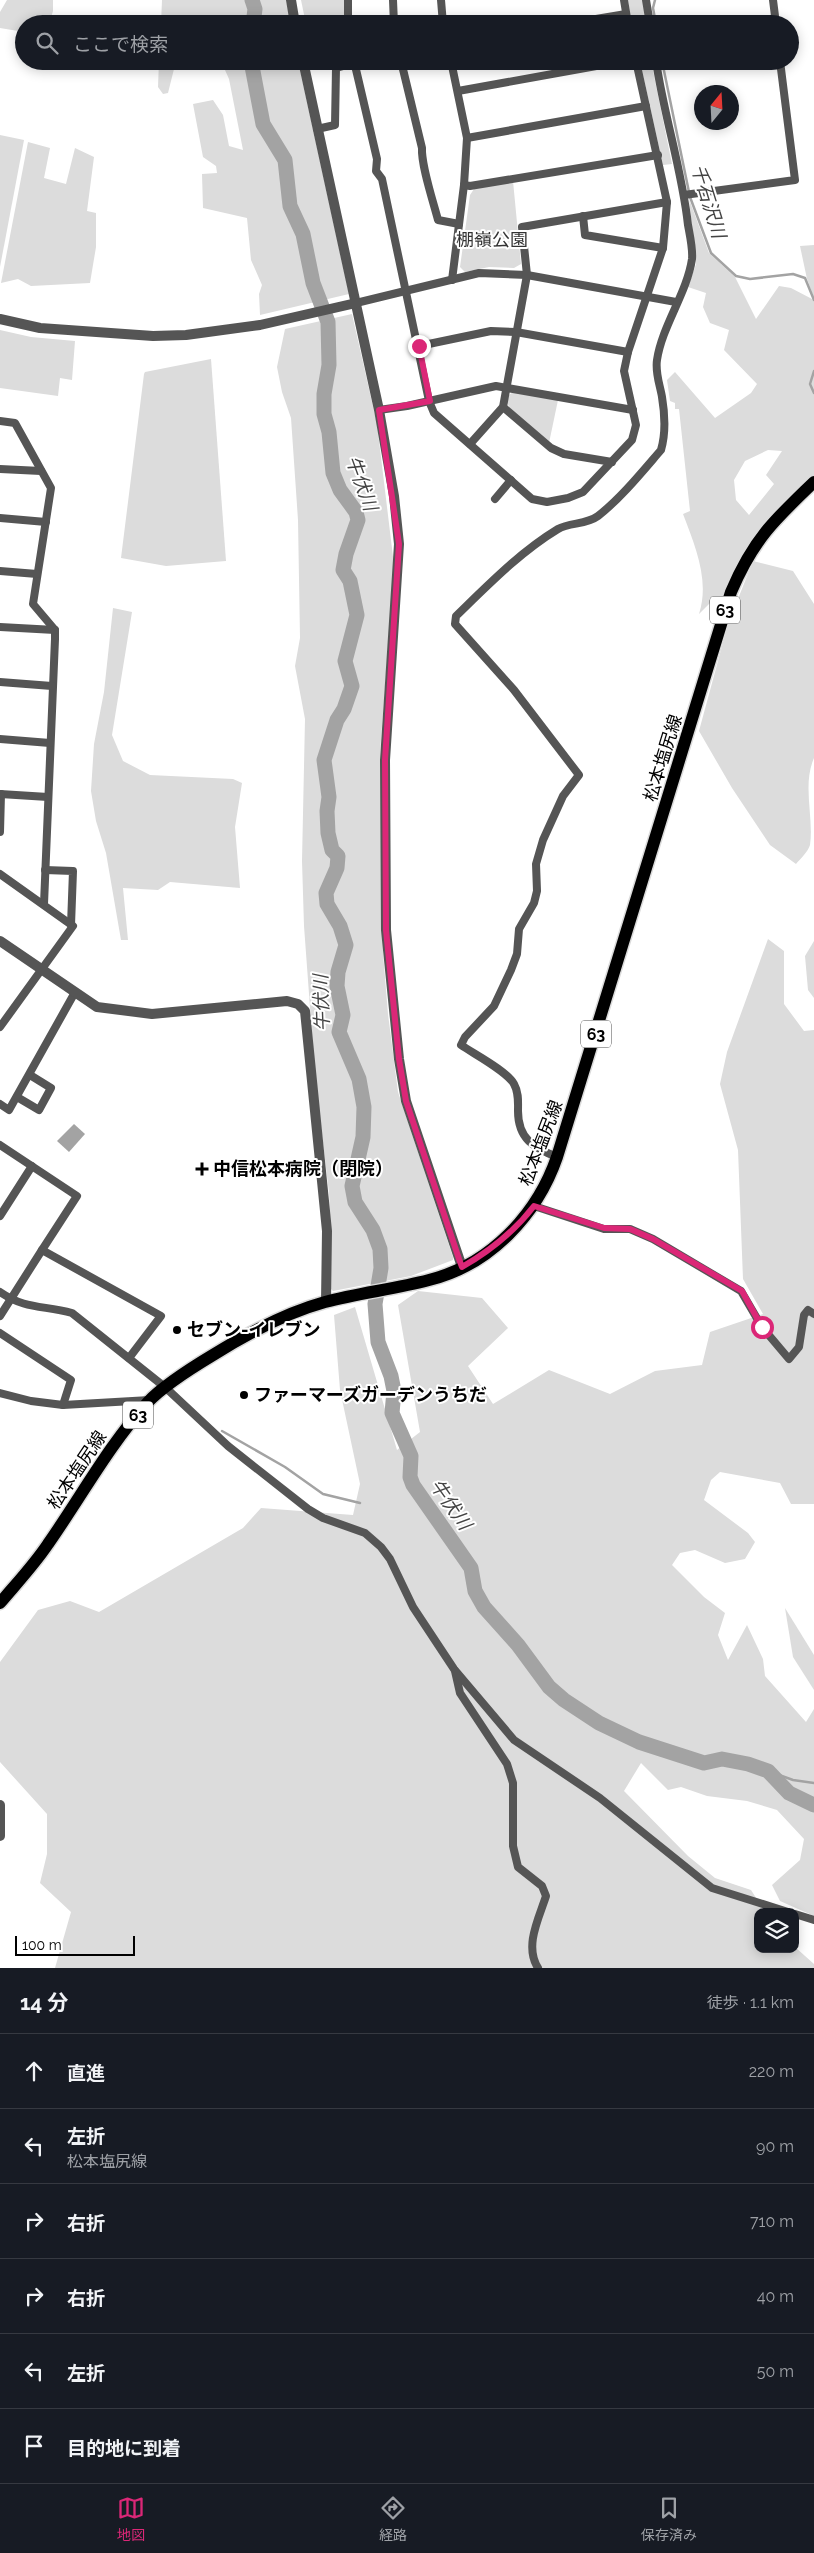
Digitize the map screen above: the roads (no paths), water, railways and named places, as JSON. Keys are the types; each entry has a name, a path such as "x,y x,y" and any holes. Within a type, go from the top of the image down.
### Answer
{"main road":[{"name":"松本塩尻線","path":"0,1603 47,1546 109,1451 150,1400 166,1388 212,1356 259,1328 297,1311 331,1301 431,1280 459,1269 506,1237 534,1206 544,1190 557,1157 731,592 743,564 760,535 814,482"}],"street":[{"path":"290,0 293,15"},
{"path":"348,0 348,15"},
{"path":"393,0 394,15"},
{"path":"441,0 442,15"},
{"path":"620,15 626,14 624,0"},
{"path":"646,0 648,15"},
{"path":"773,0 775,15"},
{"path":"305,70 353,304 379,410 399,544 385,760 386,930 399,1059 406,1101 459,1269"},
{"path":"317,129 335,125 336,70"},
{"path":"356,70 377,158 376,171 382,179 434,413 532,498 548,502 568,498 583,492 632,440 636,425 624,371 628,352 662,248 667,202 638,70"},
{"path":"403,70 422,148 421,160 426,170 438,220 459,224"},
{"path":"452,280 464,185 467,138 453,70"},
{"path":"458,91 574,70"},
{"path":"557,1157 537,1150 528,1143 520,1129 518,1098 514,1084 461,1045 494,1006 512,970 517,954 519,929 534,903 537,891 536,864 543,840 563,796 579,775 514,690 455,624 456,616 500,574 560,528 586,522 605,510 662,450 665,438 664,417 657,375 657,360 676,302 689,275 692,256 688,195 663,109 657,70"},
{"path":"688,195 795,180 781,70"},
{"path":"467,138 646,106"},
{"path":"464,185 470,186 658,155"},
{"path":"470,444 503,407 527,275 522,227 667,202"},
{"path":"582,216 585,235 662,248"},
{"path":"0,319 40,328 153,336 206,334 283,320 479,273 527,275 676,302"},
{"path":"419,346 491,331 516,332 628,352"},
{"path":"379,410 496,386 633,410"},
{"path":"503,407 551,448 564,454 612,462"},
{"path":"0,422 16,423 51,488 33,604 55,630 44,904"},
{"path":"0,468 41,471"},
{"path":"495,499 511,480"},
{"path":"0,518 46,522"},
{"path":"0,571 37,574"},
{"path":"0,627 55,630"},
{"path":"0,682 52,686"},
{"path":"0,739 50,743"},
{"path":"0,832 1,794 48,797"},
{"path":"0,1027 3,1016 41,970 73,926 71,924 73,871 45,870"},
{"path":"0,874 71,924"},
{"path":"0,941 74,994 97,1007 152,1014 287,1001 301,1006 305,1011 326,1222 331,1301"},
{"path":"0,1104 8,1110 17,1097 74,994"},
{"path":"17,1097 39,1110 51,1088 30,1075"},
{"path":"0,1145 77,1196 0,1316"},
{"path":"0,1216 32,1166"},
{"path":"534,1206 604,1228 630,1229 653,1239 742,1291 765,1331 789,1359 799,1347 804,1315 808,1310 814,1314"},
{"path":"42,1250 160,1316 129,1358"},
{"path":"0,1292 30,1307 58,1309 72,1313 166,1388 228,1446 308,1509 324,1518 365,1534 381,1547 390,1559 413,1607 454,1669 514,1740 600,1798 712,1888 775,1908"},
{"path":"0,1334 70,1380 63,1405"},
{"path":"0,1393 31,1401 63,1405 150,1400"},
{"path":"454,1669 460,1693 508,1764 513,1783 513,1846 518,1867 542,1886 546,1896 533,1934 533,1950 538,1968"},
{"path":"0,1805 0,1836"},
{"path":"799,1915 814,1920"}],"waterway":[{"name":"牛伏川","path":"252,0 255,9 254,15"},
{"name":"千石沢川","path":"654,15 653,8 655,0"},
{"name":"牛伏川","path":"253,70 263,124 285,160 290,206 303,234 313,283 328,322 329,365 324,394 324,414 329,432 333,473 340,490 356,512 358,520 346,554 343,570 350,581 357,615 345,661 352,686 344,709 337,720 324,760 329,797 327,811 328,833 332,850 338,856 337,868 326,893 327,904 340,926 346,945 338,972 337,986 343,1015 339,1032 359,1079 364,1107 363,1137 352,1186 355,1202 373,1230 380,1249 381,1268 375,1304 378,1342 391,1376 394,1391 392,1413 411,1456 410,1477 413,1485 471,1568 475,1591 484,1607 518,1645 549,1687 564,1700 599,1723 639,1742 704,1763 722,1759 748,1764 768,1771 789,1793 814,1805"},
{"name":"千石沢川","path":"664,70 690,197 711,253 736,276 750,279 793,274 805,278 814,300"},
{"name":"千石沢川","path":"814,371 810,384 814,393"},
{"path":"222,1431 285,1467 323,1494 360,1503"},
{"path":"768,1771 793,1780 814,1783"}],"place":[{"name":"中信松本病院（閉院）","path":"202,1169"},
{"name":"セブン-イレブン","path":"177,1330"},
{"name":"ファーマーズガーデンうちだ","path":"244,1395"}],"park label":[{"name":"棚嶺公園","path":"492,240"}]}
